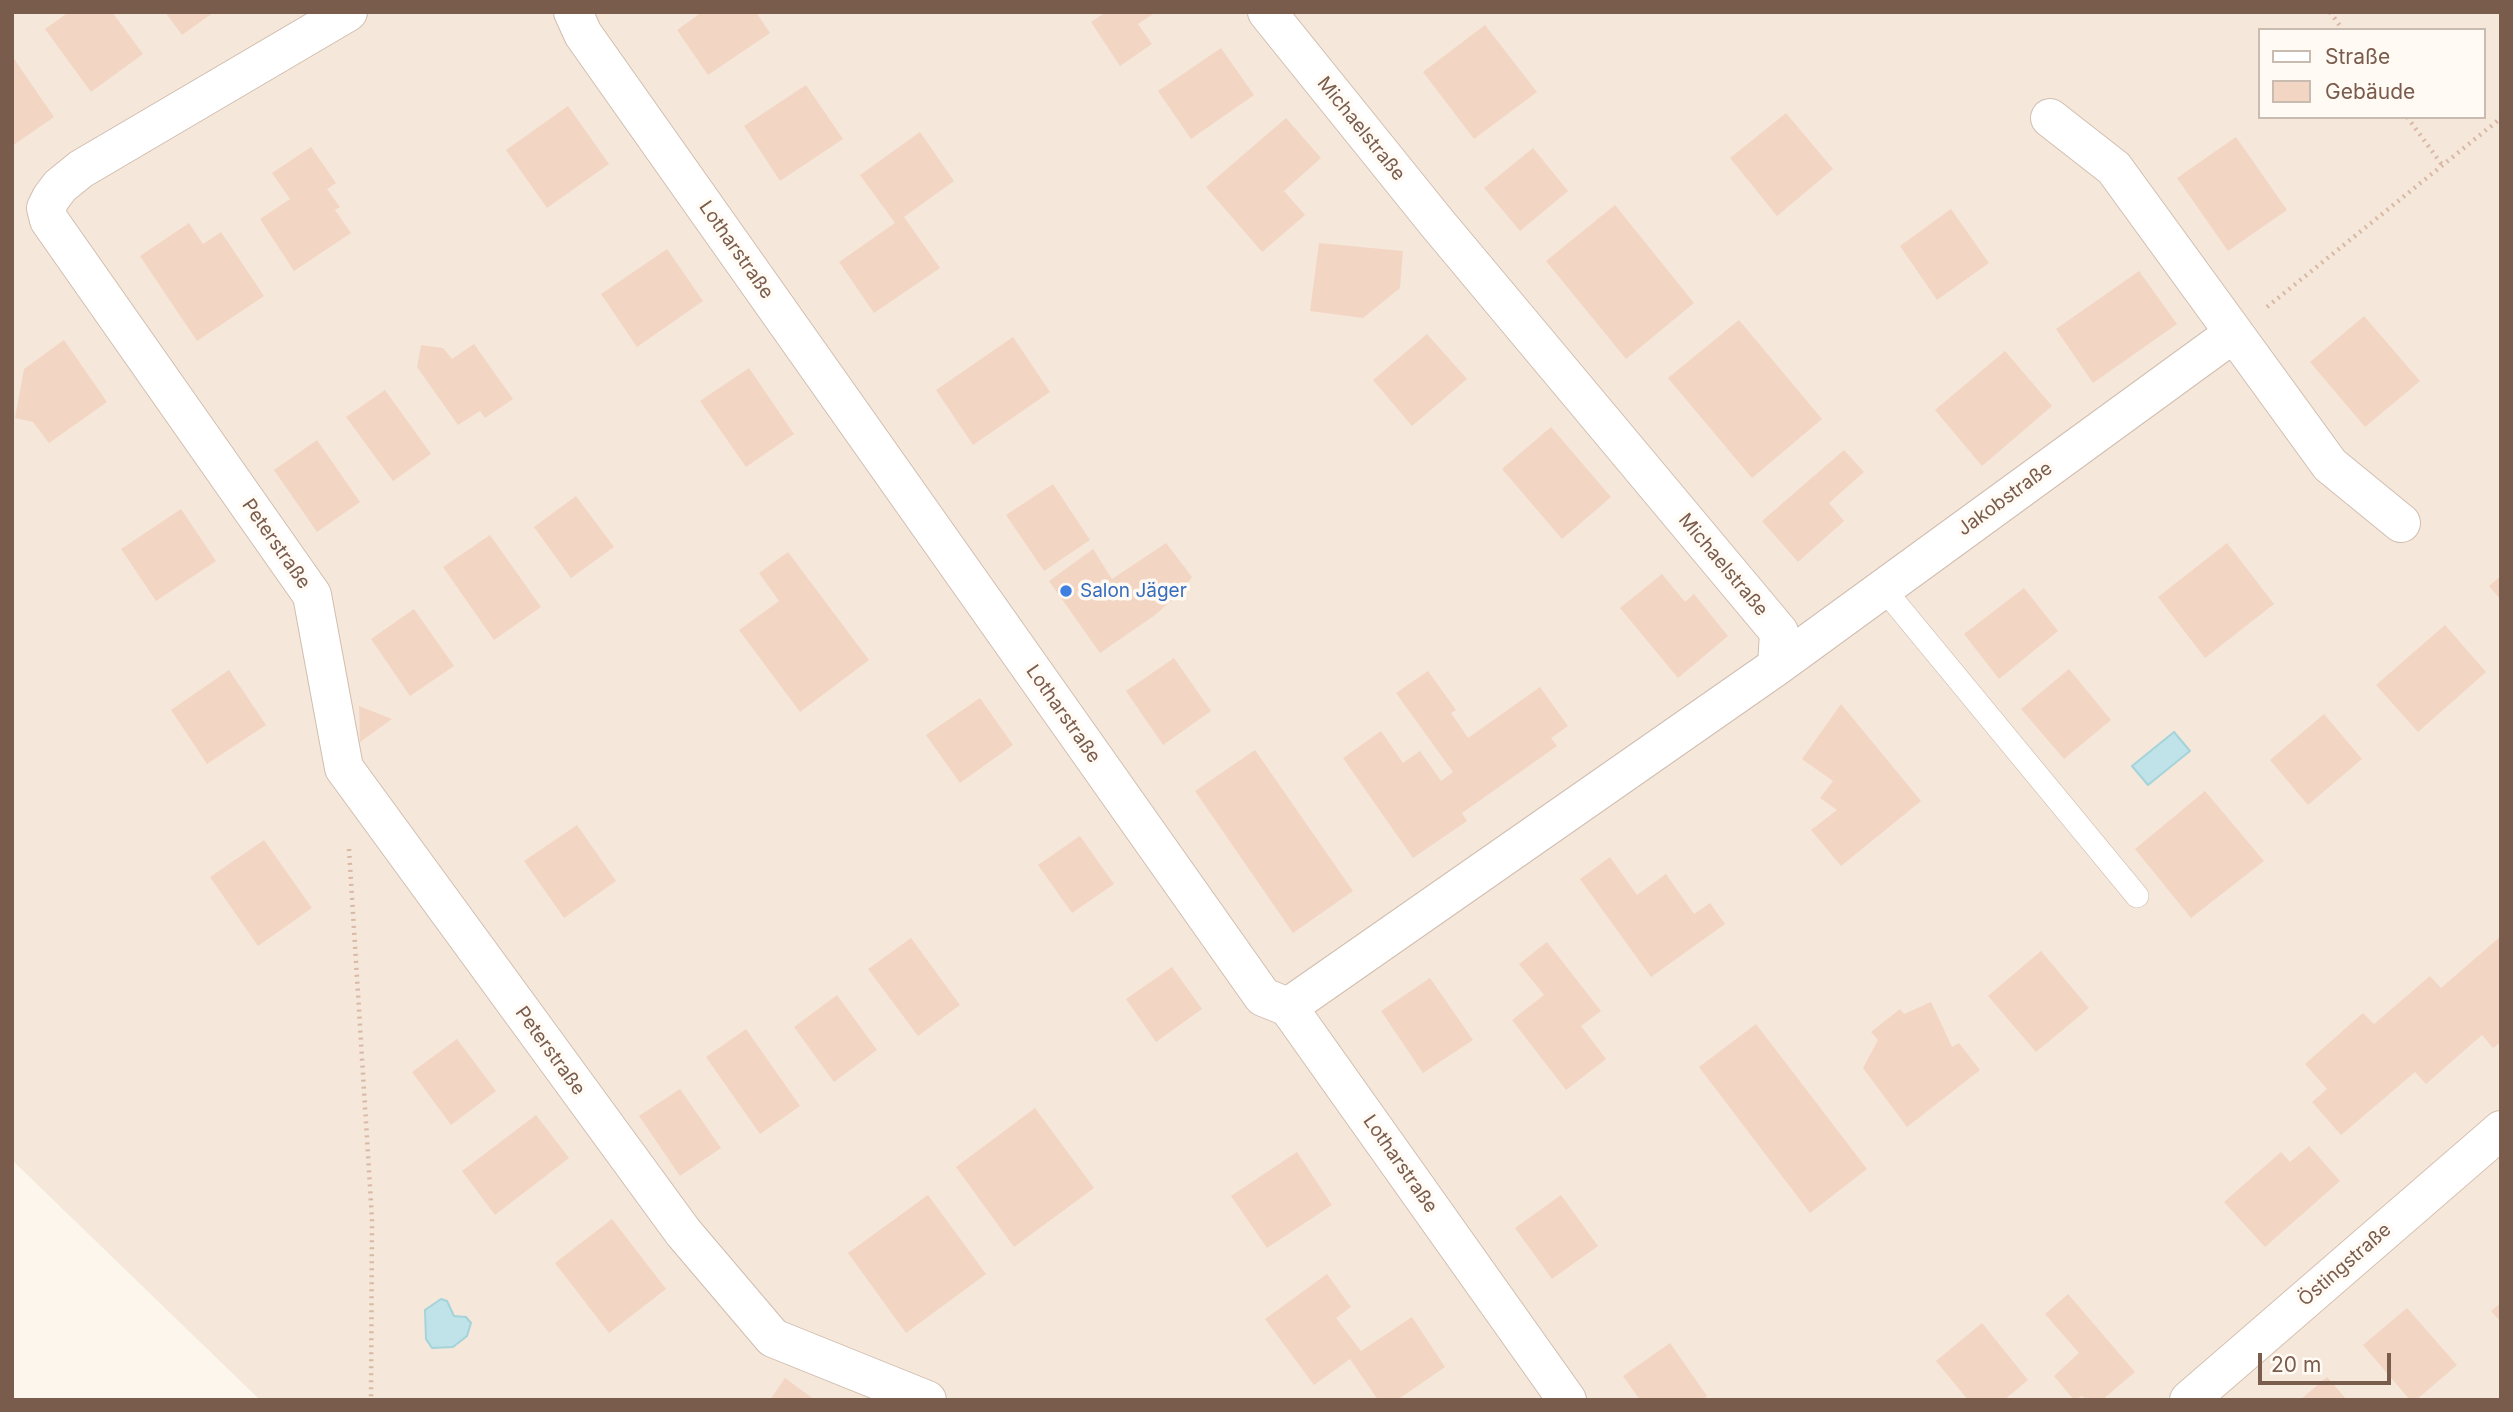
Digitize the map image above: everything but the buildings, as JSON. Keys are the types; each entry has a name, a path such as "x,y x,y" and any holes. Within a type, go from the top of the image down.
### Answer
{"street":[{"name":"Peterstraße","path":"348,12 81,169 60,186 51,198 46,208 49,220 312,595 344,768 683,1232 773,1338 927,1400"},
{"name":"Lotharstraße","path":"573,12 583,34 1263,997 1288,1007 1567,1400"},
{"name":"Michaelstraße","path":"1267,12 1437,223 1779,632 1777,666"},
{"path":"2050,118 2113,168 2330,465 2402,523"},
{"name":"Jakobstraße","path":"1777,666 2235,333"},
{"path":"1288,1007 1777,666"},
{"name":"Östingstraße","path":"2189,1400 2501,1130"}],"lane":[{"path":"1883,588 2137,896"}],"path":[{"path":"2330,12 2342,28"},
{"path":"2235,333 2501,118"},
{"path":"2408,119 2443,166"},
{"path":"348,836 372,1219 371,1400"}],"shaded area":[{"path":"12,12 2501,12 2501,1400 260,1400 12,1160"}],"water":[{"path":"2174,732 2190,751 2148,785 2132,766"},
{"path":"441,1299 447,1301 454,1316 466,1317 471,1323 467,1336 453,1347 432,1348 426,1339 425,1310"}],"place":[{"name":"Salon Jäger","path":"1066,591"}]}
